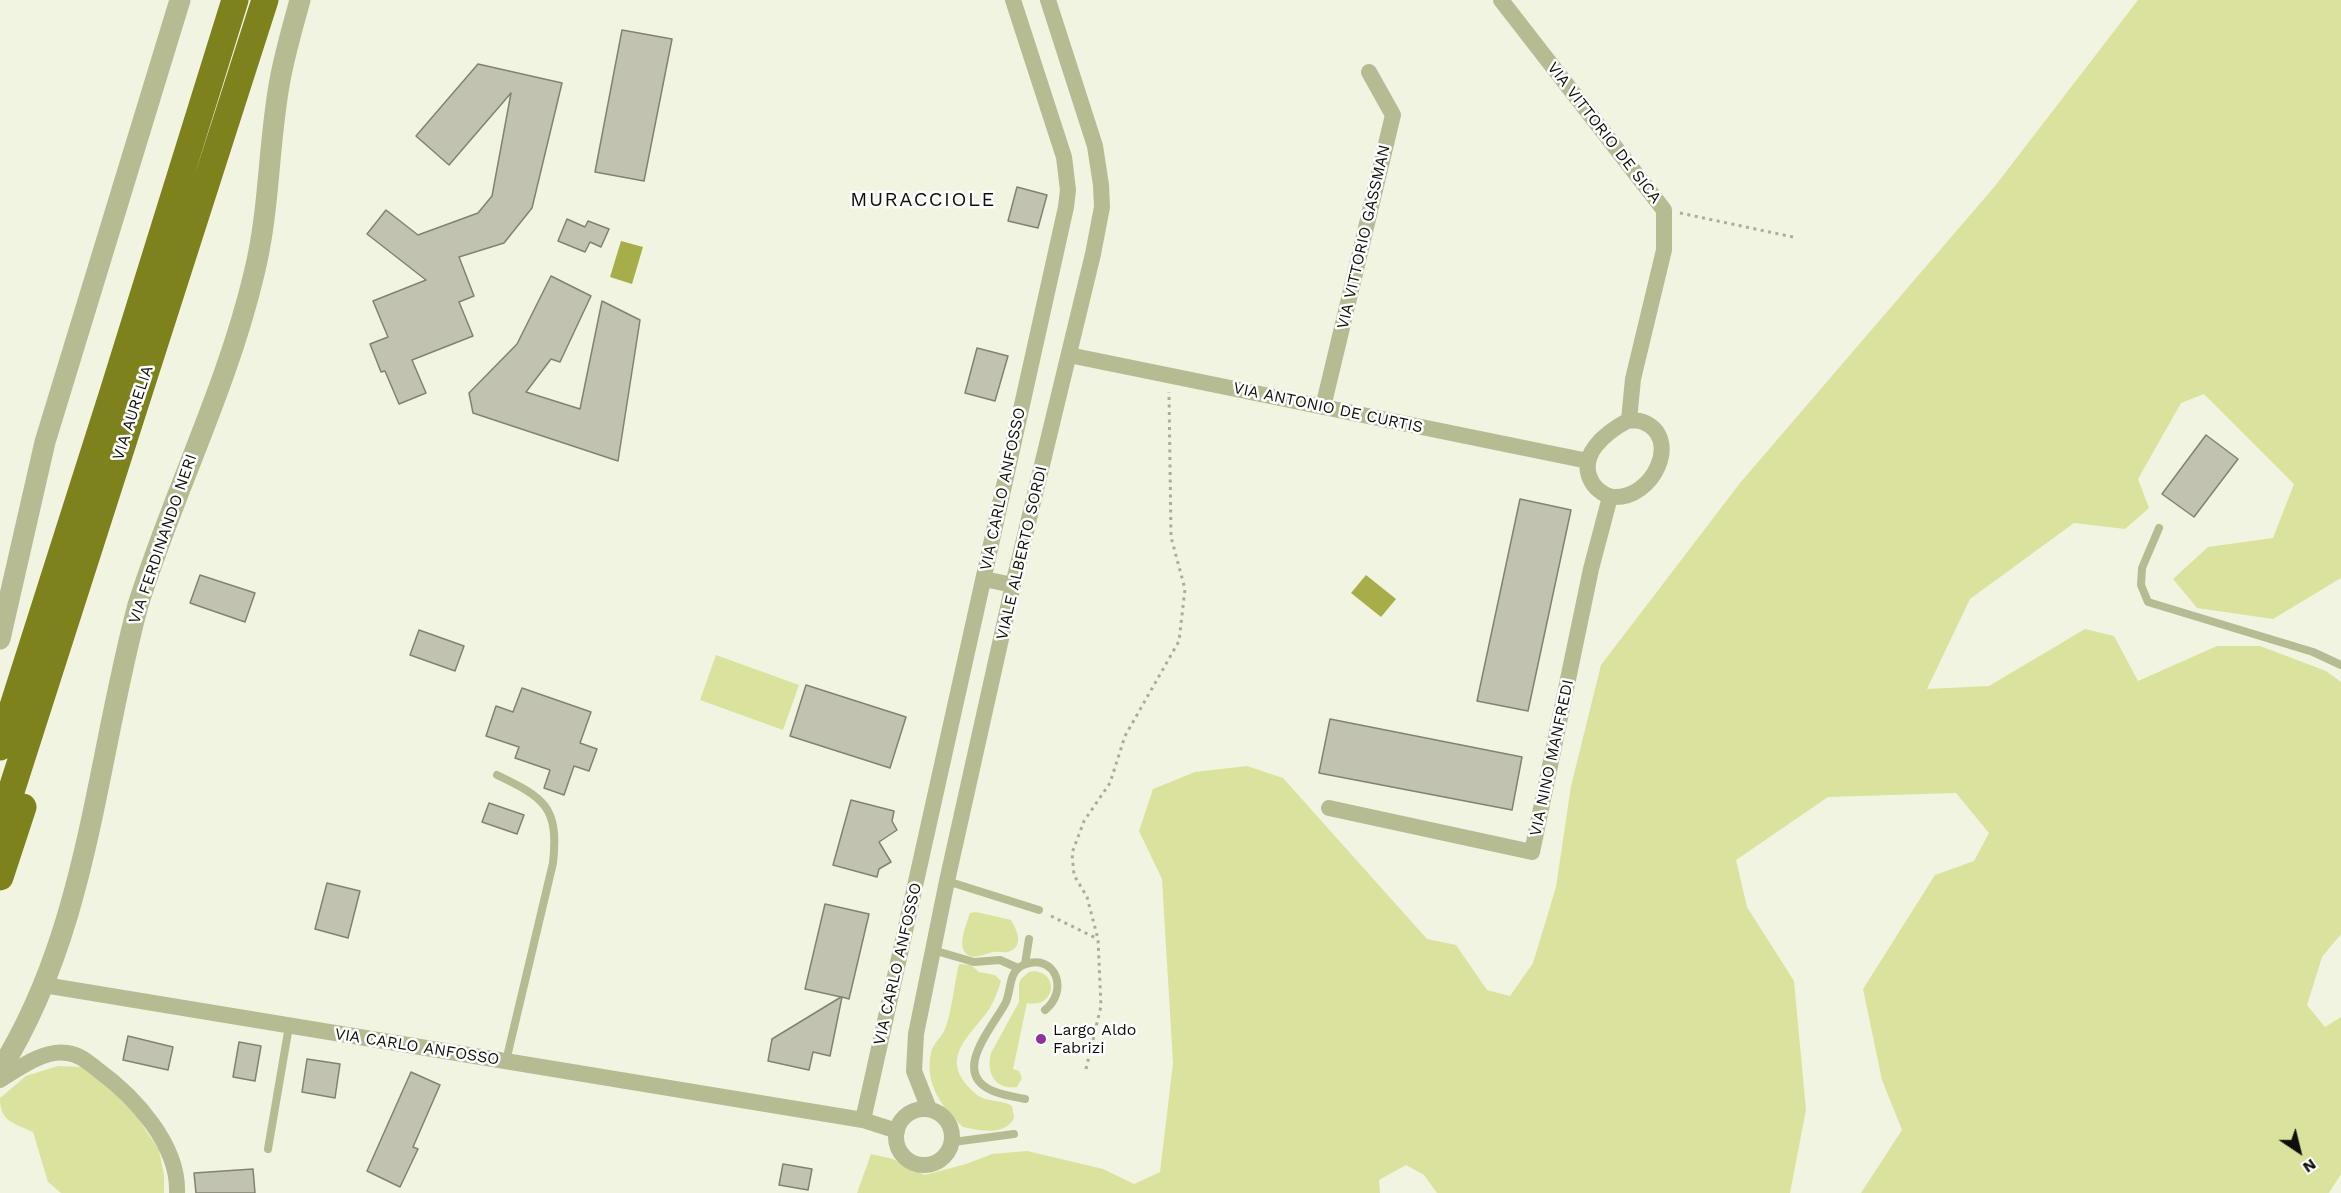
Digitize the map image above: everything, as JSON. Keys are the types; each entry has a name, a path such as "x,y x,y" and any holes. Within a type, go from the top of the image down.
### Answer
{"highway":[{"name":"VIA AURELIA","path":"0,747 235,0"},
{"name":"VIA AURELIA","path":"0,826 265,0"},
{"path":"0,877 80,629 102,511"}],"street":[{"path":"0,639 45,442 180,0"},
{"name":"VIA FERDINANDO NERI","path":"0,1070 25,1026 44,985 67,922 138,605 153,557 231,351 255,272 269,187 280,80 300,0"},
{"name":"VIA CARLO ANFOSSO","path":"44,985 863,1120 1068,190 1064,157 1013,0"},
{"name":"VIALE ALBERTO SORDI","path":"929,1109 914,1071 916,1034 947,881 1013,585 1102,207 1095,146 1048,0"},
{"name":"VIA VITTORIO DE SICA","path":"1501,0 1664,210 1664,250 1633,379 1629,420"},
{"name":"VIA VITTORIO GASSMAN","path":"1323,407 1393,114 1370,72"},
{"name":"VIA ANTONIO DE CURTIS","path":"1069,355 1588,461"},
{"path":"1629,420 1643,422 1657,434 1662,449 1658,469 1646,485 1631,495 1610,497 1595,488 1588,475 1588,461 1595,446 1611,430 1629,420"},
{"name":"VIA NINO MANFREDI","path":"1329,808 1532,852 1591,569 1610,497"},
{"path":"984,579 1013,585"},
{"path":"0,1080 47,1056 63,1052 81,1058 122,1089 149,1120 171,1156 177,1193"},
{"path":"919,1109 929,1109 947,1119 953,1142 938,1163 922,1166 910,1162 902,1155 897,1146 897,1131 908,1114 919,1109"},
{"path":"863,1120 897,1131"}],"lane":[{"path":"2159,528 2142,568 2141,585 2148,602 2313,652 2341,665"},
{"path":"497,775 527,789 537,797 553,820 556,841 554,863 506,1061"},
{"path":"947,881 1039,910"},
{"path":"1025,1099 986,1088 979,1080 973,1062 976,1052 1006,1000 1010,981 1022,966 1029,939"},
{"path":"933,950 974,962 1000,960 1022,966 1042,963 1055,974 1059,990 1052,1005 1046,1010"},
{"path":"268,1149 289,1026"},
{"path":"953,1142 1014,1134"}],"path":[{"path":"1664,210 1793,237"},
{"path":"1086,1069 1101,1006 1098,939 1088,897 1074,875 1072,853 1084,821 1110,783 1125,736 1179,641 1185,589 1171,537 1168,375"},
{"path":"1039,910 1098,939"}],"shaded area":[{"path":"2138,0 2341,0 2341,578 2273,619 2197,608 2173,579 2208,547 2273,538 2294,484 2204,394 2181,403 2138,479 2149,508 2125,529 2074,523 1970,599 1927,689 1989,686 2085,629 2114,636 2138,681 2217,646 2260,646 2326,671 2341,682 2341,934 2322,957 2307,1005 2325,1027 2341,1017 2341,1174 2329,1193 1861,1193 1902,1130 1882,1080 1863,989 1935,875 1974,861 1989,833 1956,793 1828,797 1736,860 1747,907 1794,981 1806,1110 1790,1193 1437,1193 1424,1175 1406,1165 1379,1180 1380,1193 857,1193 871,1154 893,1159 925,1175 992,1154 1027,1151 1103,1169 1134,1184 1160,1172 1173,1063 1162,879 1139,831 1153,789 1195,772 1247,766 1283,778 1427,939 1456,945 1487,990 1510,996 1533,963 1556,887 1571,786 1601,665 1740,483 1995,186"},
{"path":"621,241 643,247 632,284 610,277"},
{"path":"1366,575 1396,599 1381,617 1351,593"},
{"path":"716,655 799,685 783,730 700,700"},
{"path":"976,912 1011,920 1018,938 1016,946 1008,952 969,956 963,949 962,941 970,913"},
{"path":"959,964 971,965 979,972 995,975 1001,981 990,1007 958,1053 957,1063 959,1073 965,1083 976,1094 984,1099 1012,1106 1014,1118 1005,1128 998,1130 984,1131 963,1127 948,1112 936,1094 930,1074 931,1053 947,1023"},
{"name":"Largo Aldo Fabrizi","path":"1034,971 1043,973 1048,978 1051,990 1043,1001 1027,1003 1013,1069 1019,1071 1022,1078 1017,1087 1003,1086 997,1083 991,1073 991,1053 1019,1002 1021,979"},
{"path":"58,1066 85,1067 124,1097 159,1150 164,1175 164,1193 61,1193 48,1182 33,1132 14,1124 5,1117 0,1098 26,1076"}],"building":[{"path":"622,30 672,39 644,181 595,172"},
{"path":"478,64 562,83 532,208 504,243 459,257 474,296 459,302 473,336 412,360 426,393 399,404 385,371 381,372 370,344 388,337 373,301 426,280 367,234 386,210 418,235 478,213 492,196 511,93 449,165 416,136"},
{"path":"1017,187 1047,195 1038,228 1008,221"},
{"path":"567,219 585,227 588,221 609,229 601,247 590,242 585,252 558,241"},
{"path":"551,276 591,296 560,362 551,359 526,392 580,409 602,301 640,320 618,461 473,413 469,393 517,344"},
{"path":"977,348 1008,356 995,401 965,393"},
{"path":"2206,435 2238,459 2194,517 2162,494"},
{"path":"1520,499 1571,510 1528,711 1477,701"},
{"path":"200,575 255,593 245,622 190,603"},
{"path":"419,630 464,646 455,671 410,655"},
{"path":"806,685 906,717 890,768 790,736"},
{"path":"522,688 591,712 580,743 597,749 589,771 574,766 564,795 544,788 550,770 515,758 519,747 486,736 496,706 513,712"},
{"path":"1330,719 1522,757 1512,810 1319,773"},
{"path":"851,800 894,811 892,821 897,830 879,842 891,862 879,869 877,877 833,865"},
{"path":"489,803 524,815 517,834 482,822"},
{"path":"327,883 360,891 348,938 315,929"},
{"path":"825,904 869,914 849,999 842,997 830,1056 813,1052 809,1070 768,1061 772,1039 841,997 805,989"},
{"path":"128,1036 173,1047 168,1070 123,1060"},
{"path":"239,1042 261,1046 255,1081 233,1077"},
{"path":"307,1059 340,1064 335,1098 302,1092"},
{"path":"411,1072 440,1085 413,1147 418,1149 400,1187 367,1171"},
{"path":"783,1164 812,1169 808,1190 779,1185"},
{"path":"253,1169 255,1193 196,1193 194,1173"}],"place":[{"name":"Largo Aldo Fabrizi","path":"1041,1039"}],"district":[{"name":"MURACCIOLE","path":"923,200"}]}
